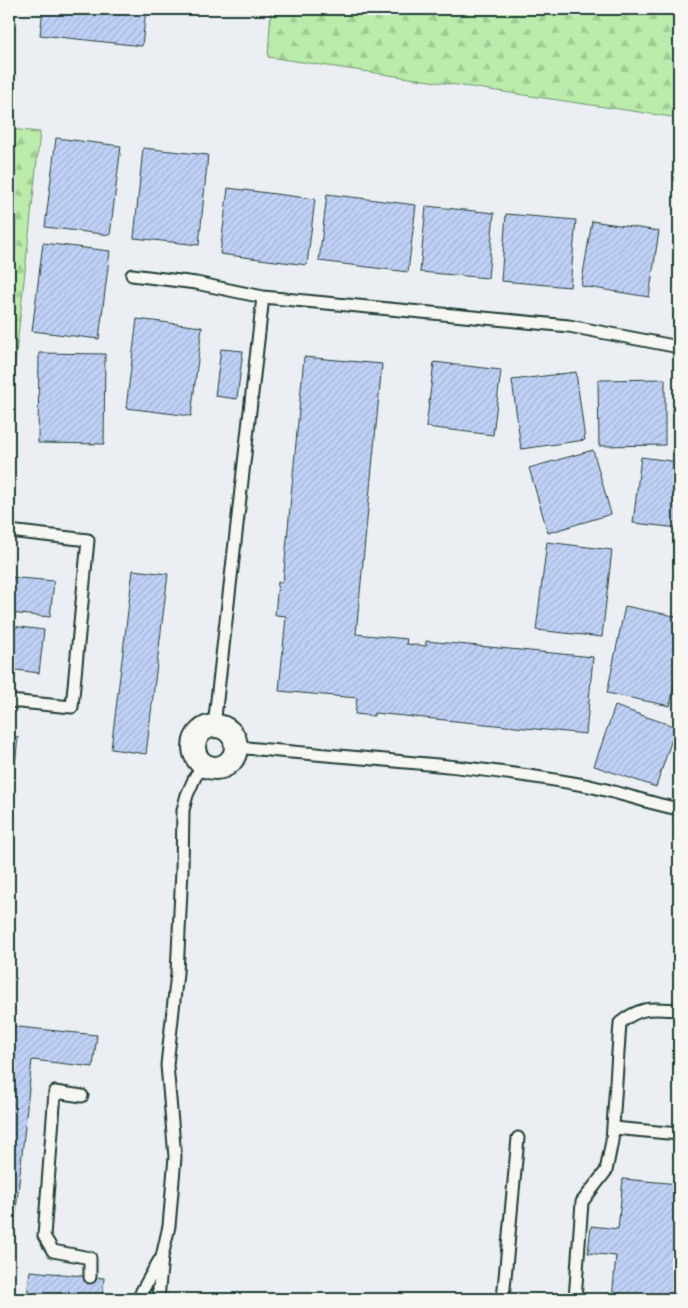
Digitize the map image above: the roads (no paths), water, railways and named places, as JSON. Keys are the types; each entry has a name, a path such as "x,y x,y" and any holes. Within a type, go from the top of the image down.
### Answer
{"street":[{"path":"214,726 227,730 232,734 236,747 235,754 226,765 219,768 204,765 196,755 194,742 202,730 214,726"}],"lane":[{"path":"132,275 196,283 263,297 569,326 679,347"},
{"path":"214,726 263,297"},
{"path":"9,531 88,540 72,707 9,702"},
{"path":"236,747 481,769 585,785 660,806 679,809"},
{"path":"158,1299 162,1257 169,1226 174,1157 167,1065 177,973 183,810 195,777 204,765"},
{"path":"575,1299 582,1202 606,1171 613,1128 620,1024 632,1014 647,1008 679,1010"},
{"path":"82,1096 55,1092 44,1236 53,1251 90,1258 90,1277"},
{"path":"613,1128 679,1134"},
{"path":"503,1299 518,1138"},
{"path":"139,1299 162,1257"}]}
